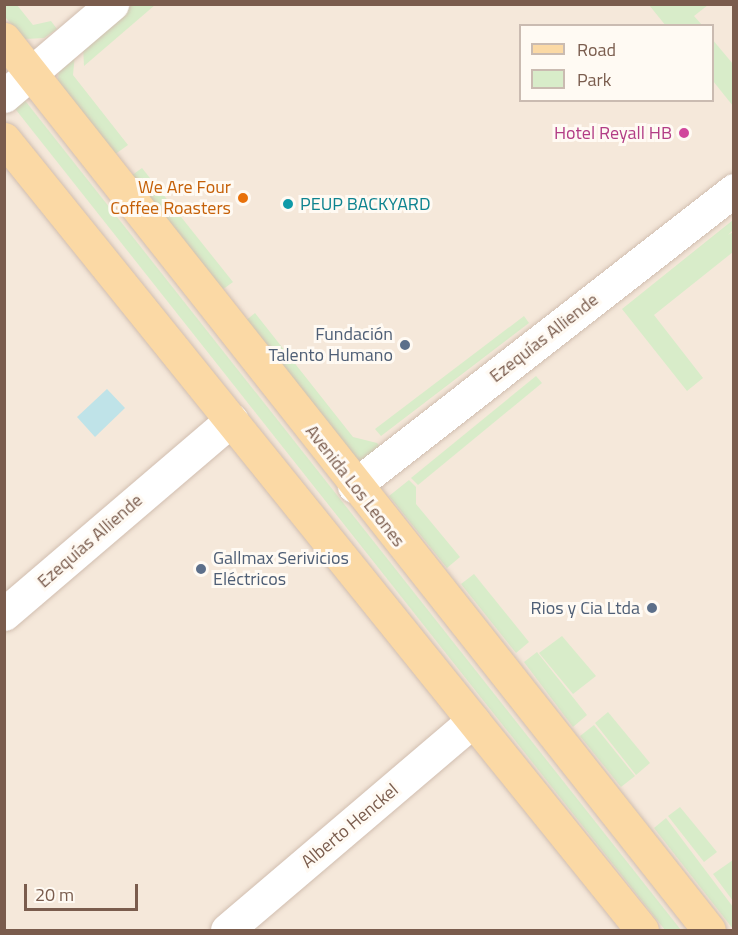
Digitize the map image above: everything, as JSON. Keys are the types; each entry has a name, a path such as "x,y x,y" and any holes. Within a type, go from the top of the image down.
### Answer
{"main road":[{"name":"Avenida Los Leones","path":"4,39 354,486 708,930"},
{"path":"4,139 642,930"}],"street":[{"path":"4,96 112,4"},
{"name":"Ezequías Alliende","path":"354,486 734,190"},
{"name":"Ezequías Alliende","path":"4,614 231,420"},
{"name":"Alberto Henckel","path":"227,930 473,721"}],"shaded area":[{"path":"5,5 733,5 733,930 5,930"}],"green space":[{"path":"5,5 17,5 33,25 51,21 57,29 44,38 25,39 5,17"},
{"path":"132,5 155,5 84,66 83,47"},
{"path":"649,5 708,5 694,16 701,24 664,24"},
{"path":"714,41 733,64 733,106 714,82"},
{"path":"75,53 73,75 128,145 114,155 58,81 59,67"},
{"path":"4,74 681,930 665,930 5,96"},
{"path":"142,168 233,282 222,290 131,176"},
{"path":"733,220 733,230 728,235 733,232 733,252 654,315 703,378 687,391 622,309"},
{"path":"255,313 353,437 377,443 385,452 362,470 244,322"},
{"path":"524,316 529,323 381,436 375,429"},
{"path":"536,376 542,383 418,485 411,478"},
{"path":"409,480 416,487 416,504 460,557 447,568 389,496"},
{"path":"474,574 529,642 516,653 461,584"},
{"path":"562,636 596,676 573,694 539,653"},
{"path":"537,652 587,715 573,727 524,662"},
{"path":"608,712 650,763 636,775 595,723"},
{"path":"594,725 635,776 621,787 580,736"},
{"path":"680,807 717,852 704,862 668,816"},
{"path":"666,818 733,907 733,929 654,828"},
{"path":"733,860 733,901 713,874"}],"water":[{"path":"107,389 125,408 95,437 77,417"}],"place":[{"name":"Hotel Reyall HB","path":"684,133"},
{"name":"We Are Four Coffee Roasters","path":"243,198"},
{"name":"PEUP BACKYARD","path":"288,204"},
{"name":"Fundación Talento Humano","path":"405,345"},
{"name":"Gallmax Serivicios Eléctricos","path":"201,569"},
{"name":"Rios y Cia Ltda","path":"652,608"}]}
